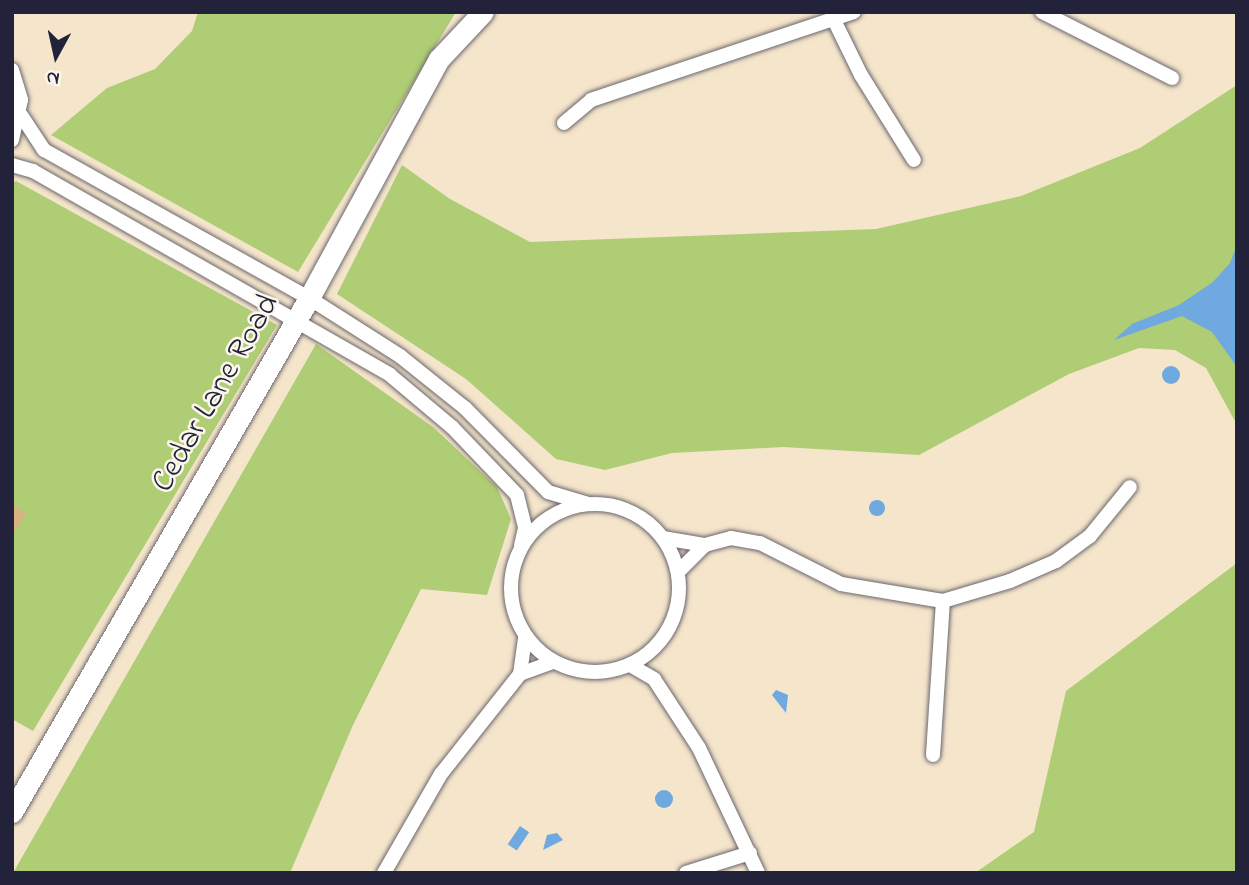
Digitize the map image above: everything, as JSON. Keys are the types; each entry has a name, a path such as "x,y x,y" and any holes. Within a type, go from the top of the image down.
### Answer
{"street":[{"name":"Cedar Lane Road","path":"12,812 309,298 439,60 483,12"},
{"path":"564,123 591,100 854,12"},
{"path":"1042,12 1172,78"},
{"path":"834,20 861,75 914,160"},
{"path":"12,69 21,114 44,150 309,298 431,379 548,492 588,504 634,513 663,538 678,572 676,613 657,646 654,679"},
{"path":"12,140 21,114"},
{"path":"12,165 33,171 297,319 390,375 495,467 523,511 521,546"},
{"path":"663,538 705,545 731,538 760,543 841,584 943,601 1010,581 1056,561 1090,536 1130,487"},
{"path":"588,504 548,517 521,546 512,567 510,598 526,637 552,662 591,673 630,665 657,646"},
{"path":"678,572 705,545"},
{"path":"933,755 942,670 943,601"},
{"path":"384,873 441,774 520,674 526,637"},
{"path":"520,674 552,662"},
{"path":"630,665 654,679 699,748 758,873"},
{"path":"686,873 750,853"}],"green space":[{"path":"198,12 456,12 298,272 51,135 107,88 155,69 192,31"},
{"path":"1237,85 1237,425 1206,368 1175,350 1139,348 1069,374 919,455 783,447 672,453 605,470 556,459 466,379 337,294 402,165 450,199 530,242 876,229 1021,196 1140,148"},
{"path":"16,181 277,325 33,731 12,719 12,183"},
{"path":"316,344 433,427 497,487 511,519 487,595 421,589 353,725 290,873 13,873"},
{"path":"1237,563 1237,873 975,873 1034,832 1066,691"}],"water":[{"path":"1237,245 1237,367 1212,332 1182,316 1114,340 1132,324 1179,305 1213,282 1230,263"},
{"path":"1171,366 1177,369 1180,375 1177,381 1171,384 1165,381 1162,375 1165,369"},
{"path":"874,500 880,500 885,508 883,514 874,516 869,511 869,505"},
{"path":"776,690 788,695 786,713 772,695"},
{"path":"664,790 670,793 673,799 670,805 664,808 658,805 655,799 658,793"},
{"path":"520,826 529,832 517,850 508,844"},
{"path":"557,833 563,840 543,850 547,835"}],"building":[{"path":"12,504 26,513 12,536"}]}
